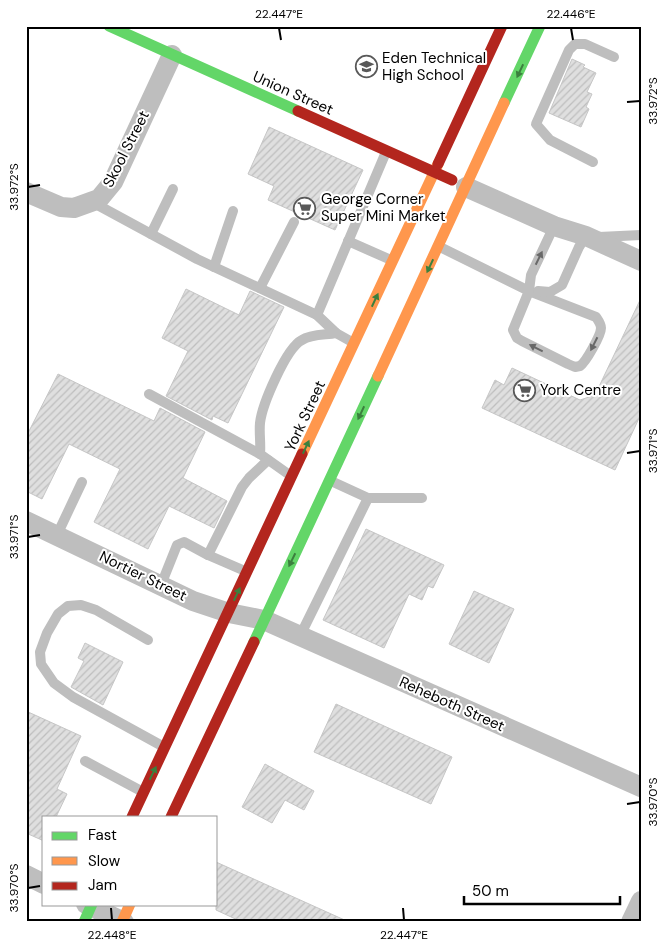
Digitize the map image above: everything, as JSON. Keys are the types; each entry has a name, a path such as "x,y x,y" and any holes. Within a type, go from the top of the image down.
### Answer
{"main road":[{"name":"Union Street","path":"109,26 466,187"},
{"name":"York Street","path":"132,816 435,173 502,26"},
{"path":"171,816 330,481 540,26"},
{"path":"122,922 129,906"}],"street":[{"name":"Skool Street","path":"26,192 61,207 74,208 99,199 113,182 172,55"},
{"path":"466,187 556,227 563,234 585,240 641,261"},
{"path":"585,240 641,275"},
{"name":"Nortier Street","path":"27,522 193,600 229,613 264,620"},
{"name":"Reheboth Street","path":"264,620 641,788"},
{"path":"631,922 641,902"},
{"path":"88,909 122,922"}],"lane":[{"path":"593,162 550,140 536,124 569,50 574,44 585,44 614,57"},
{"path":"317,314 386,151"},
{"path":"151,234 173,189"},
{"path":"92,202 214,267 317,314 336,333 355,344"},
{"path":"214,267 233,211"},
{"path":"260,288 294,222"},
{"path":"439,246 448,256 530,291 596,317 601,330 583,364 575,367 529,345 516,337 513,330 530,291 531,275 556,227"},
{"path":"577,310 566,301 562,292 562,285 585,240 641,235"},
{"path":"348,241 393,261"},
{"path":"530,291 550,292 562,285"},
{"path":"208,554 242,488 264,457 260,423 264,405 286,358 301,340 336,333"},
{"path":"396,336 409,334"},
{"path":"149,394 264,457 292,477"},
{"path":"330,481 368,498 422,498"},
{"path":"57,535 82,482"},
{"path":"300,636 368,498"},
{"path":"161,585 177,545 184,542 248,572"},
{"path":"148,640 96,610 82,605 68,606 58,614 47,633 40,652 41,664 54,683 73,697 165,748"},
{"path":"85,761 144,792"}],"building":[{"path":"572,59 596,73 587,92 592,94 586,107 589,109 581,127 549,113"},
{"path":"269,127 363,170 335,230 268,200 274,186 248,174"},
{"path":"186,289 239,315 250,291 284,307 228,423 213,416 212,420 166,396 188,351 162,338"},
{"name":"York Centre","path":"641,298 641,414 615,470 482,408 495,380 504,385 512,368 580,400 595,395"},
{"path":"58,374 154,421 160,408 205,432 183,478 227,501 214,528 169,506 148,549 94,522 120,469 69,444 42,499 26,491 26,437"},
{"path":"366,529 444,565 433,588 428,586 422,600 409,594 384,648 323,620"},
{"path":"474,591 514,609 489,663 449,644"},
{"path":"85,643 123,662 103,705 71,687 84,661 78,658"},
{"path":"336,704 452,757 431,804 314,752"},
{"path":"26,711 81,736 57,789 67,794 56,816 42,816 42,840 26,833"},
{"path":"265,764 314,791 304,810 285,800 272,823 242,807"},
{"path":"218,863 349,922 242,922 216,910 216,906 218,906"}],"traffic: fast":[{"path":"109,26 298,111"},
{"path":"504,103 540,26"},
{"path":"254,642 378,376"},
{"path":"84,922 91,906"}],"traffic: slow":[{"path":"378,376 504,103"},
{"path":"302,454 438,164"},
{"path":"122,922 129,906"}],"traffic: jam":[{"path":"438,164 502,26"},
{"path":"298,111 452,180"},
{"path":"132,816 302,454"},
{"path":"171,816 254,642"}],"place":[{"name":"Eden Technical High School","path":"366,67"},
{"name":"George Corner Super Mini Market","path":"305,208"},
{"name":"York Centre","path":"524,390"}]}
